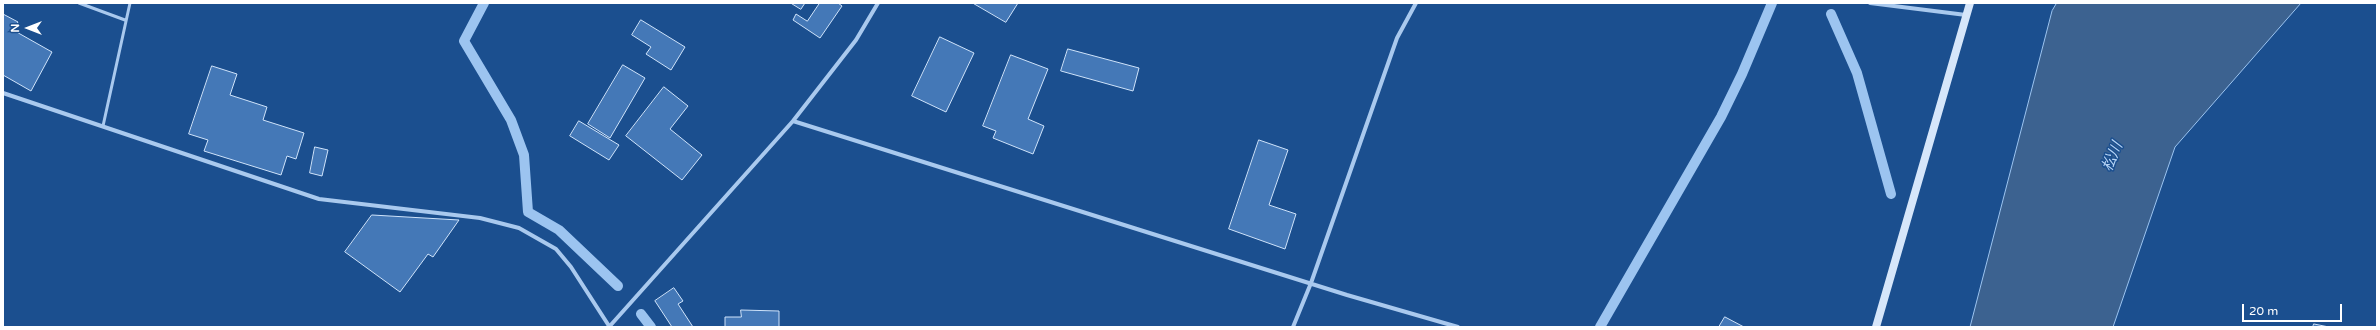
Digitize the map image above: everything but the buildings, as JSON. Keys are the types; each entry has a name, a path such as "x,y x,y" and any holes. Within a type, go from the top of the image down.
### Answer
{"street":[{"path":"3,93 319,199 480,218 519,228 556,249 572,267 609,327 793,121 856,40 878,3"},
{"path":"1293,327 1311,283 1398,38 1416,3"},
{"path":"1870,3 1967,15"},
{"path":"1876,327 1970,3"},
{"path":"793,121 1311,283 1458,327"}],"lane":[{"path":"80,3 125,20"},
{"path":"103,126 125,20 130,3"}],"water":[{"name":"松川","path":"2057,3 2301,3 2175,147 2113,327 1970,327 2052,11"}],"waterway":[{"path":"484,3 464,41 511,120 524,155 528,212 559,230 618,286"},
{"path":"1600,327 1721,117 1742,74 1772,3"},
{"path":"1831,14 1857,73 1891,194"},
{"path":"641,314 651,327"}]}
